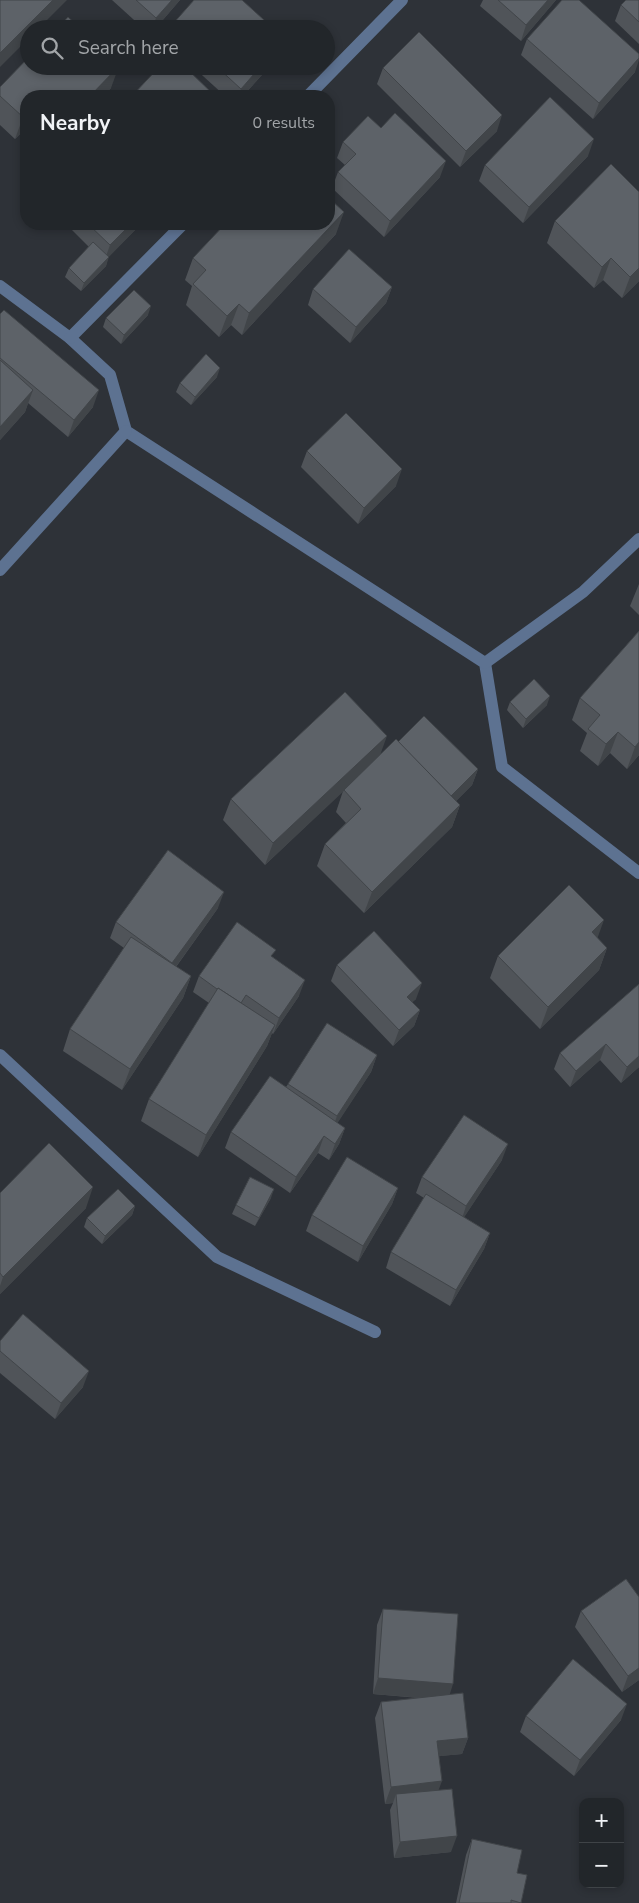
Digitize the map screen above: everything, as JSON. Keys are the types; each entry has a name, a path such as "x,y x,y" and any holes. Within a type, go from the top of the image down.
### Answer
{"street":[{"path":"335,68 402,0"},
{"path":"314,90 329,75"},
{"path":"70,338 177,230"},
{"path":"0,286 70,338 110,375 126,431 485,663 502,767 639,873"},
{"path":"0,570 126,431"},
{"path":"485,663 583,592 639,539"},
{"path":"0,1055 216,1257 375,1332"}],"building":[{"path":"0,0 53,0 33,20 20,20 20,33 0,53"},
{"path":"136,0 172,0 156,18"},
{"path":"194,0 242,0 264,20 176,20"},
{"path":"498,0 548,0 526,25"},
{"path":"562,0 579,0 639,54 639,58 599,103 527,39"},
{"path":"626,0 639,0 639,22 621,5"},
{"path":"419,32 502,115 466,151 383,68"},
{"path":"20,66 20,75 110,75 96,90 20,90 20,114 0,96 0,87"},
{"path":"152,75 193,75 209,90 138,90"},
{"path":"226,75 253,75 241,89"},
{"path":"550,97 594,139 529,207 485,165"},
{"path":"395,113 446,161 390,221 338,172 356,154 343,142 368,116 381,128"},
{"path":"611,164 639,192 639,268 630,277 611,258 602,267 555,221"},
{"path":"335,204 344,212 335,222"},
{"path":"94,230 125,230 110,245"},
{"path":"219,230 327,230 249,313 239,304 227,316 193,284 206,270 193,258"},
{"path":"93,242 109,257 84,283 69,268"},
{"path":"349,249 392,287 356,327 313,289"},
{"path":"134,290 151,306 124,335 106,318"},
{"path":"4,310 99,390 74,420 0,358 0,314"},
{"path":"206,354 220,368 195,397 180,383"},
{"path":"0,360 33,390 0,427"},
{"path":"346,413 402,469 364,508 307,451"},
{"path":"639,631 639,742 635,747 618,732 606,744 588,729 600,715 580,698"},
{"path":"534,679 550,696 526,719 510,702"},
{"path":"345,692 387,736 273,843 231,799"},
{"path":"424,716 478,769 451,796 398,742"},
{"path":"396,739 460,805 372,892 325,844 361,809 344,790"},
{"path":"168,850 224,892 172,963 116,922"},
{"path":"569,885 604,920 592,932 607,948 548,1007 498,956"},
{"path":"237,922 276,950 271,956 305,980 279,1018 246,995 241,1003 199,976"},
{"path":"374,931 422,983 407,997 420,1010 399,1030 337,965"},
{"path":"131,937 191,976 130,1069 70,1029"},
{"path":"639,984 639,1056 627,1067 606,1044 576,1071 560,1053"},
{"path":"218,988 275,1025 206,1135 149,1099"},
{"path":"327,1023 377,1055 337,1116 288,1084"},
{"path":"270,1076 345,1128 335,1144 324,1136 296,1177 231,1132"},
{"path":"464,1115 508,1144 466,1206 422,1177"},
{"path":"49,1143 93,1187 3,1277 0,1273 0,1193"},
{"path":"347,1157 398,1188 363,1246 312,1215"},
{"path":"250,1177 274,1189 259,1218 236,1205"},
{"path":"118,1189 135,1206 105,1236 87,1218"},
{"path":"426,1194 490,1233 456,1290 391,1252"},
{"path":"23,1314 89,1371 61,1403 0,1351 0,1341"},
{"path":"626,1579 639,1597 639,1668 628,1676 581,1611"},
{"path":"383,1609 458,1614 453,1684 378,1678"},
{"path":"573,1659 627,1704 580,1760 526,1716"},
{"path":"463,1693 468,1738 437,1741 442,1781 391,1787 381,1702"},
{"path":"452,1789 457,1836 400,1842 396,1794"},
{"path":"472,1839 522,1850 517,1873 527,1875 521,1903 511,1900 511,1903 459,1903"}]}
